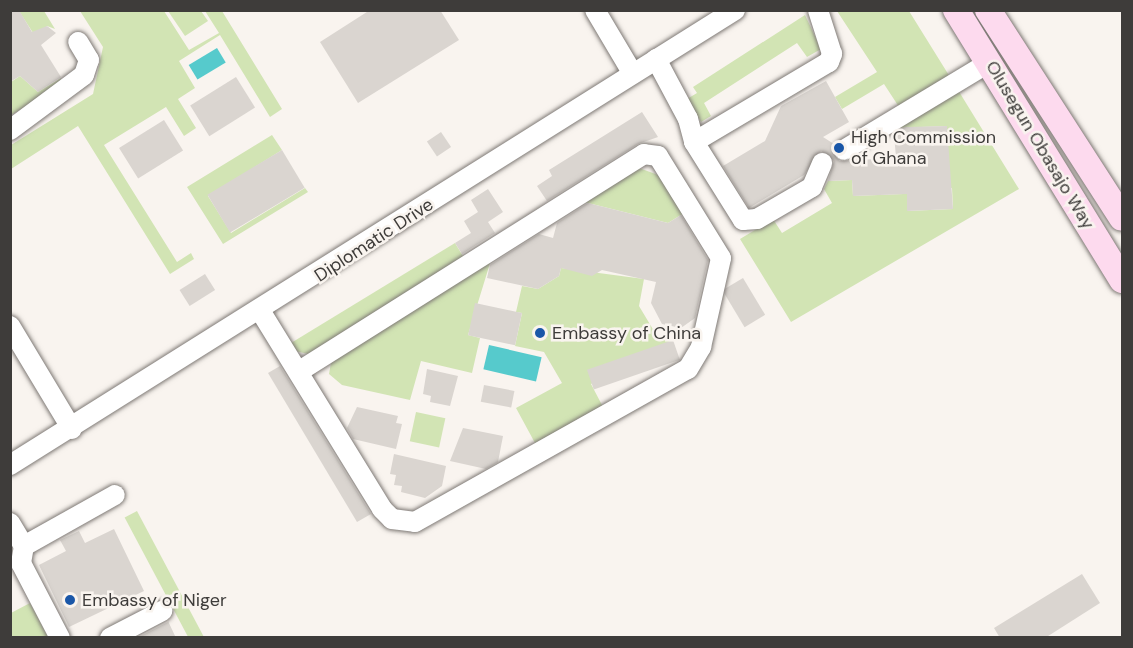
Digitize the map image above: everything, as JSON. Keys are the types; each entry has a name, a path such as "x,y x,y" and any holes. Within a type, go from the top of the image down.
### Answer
{"main road":[{"name":"Olusegun Obasajo Way","path":"956,10 1027,122 1122,280"},
{"name":"Olusegun Obasajo Way","path":"988,10 1122,215"},
{"path":"1027,122 1052,109"}],"street":[{"path":"595,10 633,74"},
{"name":"Diplomatic Drive","path":"10,465 261,312 735,10"},
{"path":"694,142 829,62 832,54 818,10"},
{"path":"10,130 84,75 89,60 78,42"},
{"path":"656,59 688,119 694,142 743,220 757,219 812,187 822,164"},
{"path":"844,150 990,62"},
{"path":"261,312 382,509 403,522 427,519 688,369 701,347 721,258 658,156 644,154 298,371"},
{"path":"10,326 72,429"},
{"path":"24,546 116,495"},
{"path":"10,523 24,546 21,563 60,638"},
{"path":"110,638 162,611"}],"green space":[{"path":"19,11 44,11 55,29 47,26 35,36"},
{"path":"80,11 164,11 189,50 219,33 205,11 222,11 282,109 270,117 220,35 179,61 195,88 178,99 196,128 184,136 166,107 104,145 177,262 191,253 194,259 170,274 78,126 11,169 11,145 93,94 103,47"},
{"path":"168,11 201,11 208,21 185,36"},
{"path":"837,11 909,11 950,77 899,107 884,84 842,109 835,97 877,72"},
{"path":"805,15 821,49 807,57 797,43 704,103 711,116 701,122 687,99 697,93 693,87"},
{"path":"20,76 38,92 61,78 60,87 11,115 11,82"},
{"path":"958,90 1019,189 791,322 740,239 773,219 782,233 832,203 824,189 828,181 852,180 853,196 903,194 902,165 947,126 894,128","holes":["952,188 953,209 907,211 907,190"]},
{"path":"272,135 282,150 208,196 231,233 305,188 308,192 223,244 187,187"},
{"path":"639,168 661,176 684,213 668,223 584,202"},
{"path":"455,243 466,261 313,355 295,351 291,343"},
{"path":"491,260 468,335 480,338 472,373 421,361 410,400 342,385 329,374 332,357"},
{"path":"561,268 644,279 639,306 657,336 673,340 591,384 603,407 535,443 516,408 562,383 544,352 515,346 522,313 516,312 522,286 538,289 559,276"},
{"path":"416,412 445,418 439,448 410,441"},
{"path":"137,511 204,636 189,638 125,518"},
{"path":"30,603 48,637 11,637 11,613"}],"water":[{"path":"217,48 226,63 197,80 189,65"},
{"path":"489,345 542,357 536,382 483,369"}],"building":[{"path":"10,10 19,10 32,32 47,26 56,33 41,45 61,77 38,92 20,76 10,82"},
{"path":"370,10 440,10 459,40 358,103 320,42"},
{"path":"236,77 255,108 209,136 190,106"},
{"path":"826,81 849,122 823,137 834,144 839,161 896,158 894,134 905,127 947,126 953,209 907,211 907,194 853,196 852,180 828,181 834,161 821,151 804,175 749,208 723,166 765,141 781,106"},
{"path":"642,112 658,137 638,144 547,201 537,186 552,176 549,170"},
{"path":"164,120 183,151 138,179 119,148"},
{"path":"441,132 451,147 437,156 427,142"},
{"path":"282,150 305,188 230,233 207,195"},
{"path":"488,189 503,212 488,222 495,233 462,254 455,243 471,233 464,221 478,212 471,200"},
{"path":"588,203 668,223 681,215 708,260 695,318 681,328 662,324 651,303 656,282 602,270 592,276 561,268 559,276 538,289 487,278 490,265 539,234 553,238 557,223"},
{"path":"205,274 215,290 190,306 180,290"},
{"path":"743,278 765,315 745,327 722,290"},
{"path":"475,303 522,313 515,345 468,335"},
{"path":"673,340 680,360 594,389 587,370"},
{"path":"280,366 371,514 357,522 268,373"},
{"path":"427,369 458,376 450,406 430,402 431,396 423,394"},
{"path":"484,385 514,391 511,408 481,402"},
{"path":"357,407 398,416 396,423 402,424 396,449 353,439 347,428"},
{"path":"463,428 503,436 498,462 486,469 450,461"},
{"path":"394,454 446,466 442,486 425,498 401,492 402,486 394,485 396,475 390,474"},
{"path":"114,529 144,591 69,627 39,565 66,551 60,540 79,531 85,543"},
{"path":"1082,574 1100,603 1045,638 1000,638 994,628"},
{"path":"168,622 176,638 137,638"}],"place":[{"name":"High Commission of Ghana","path":"839,148"},
{"name":"Embassy of China","path":"540,333"},
{"name":"Embassy of Niger","path":"70,600"}]}
